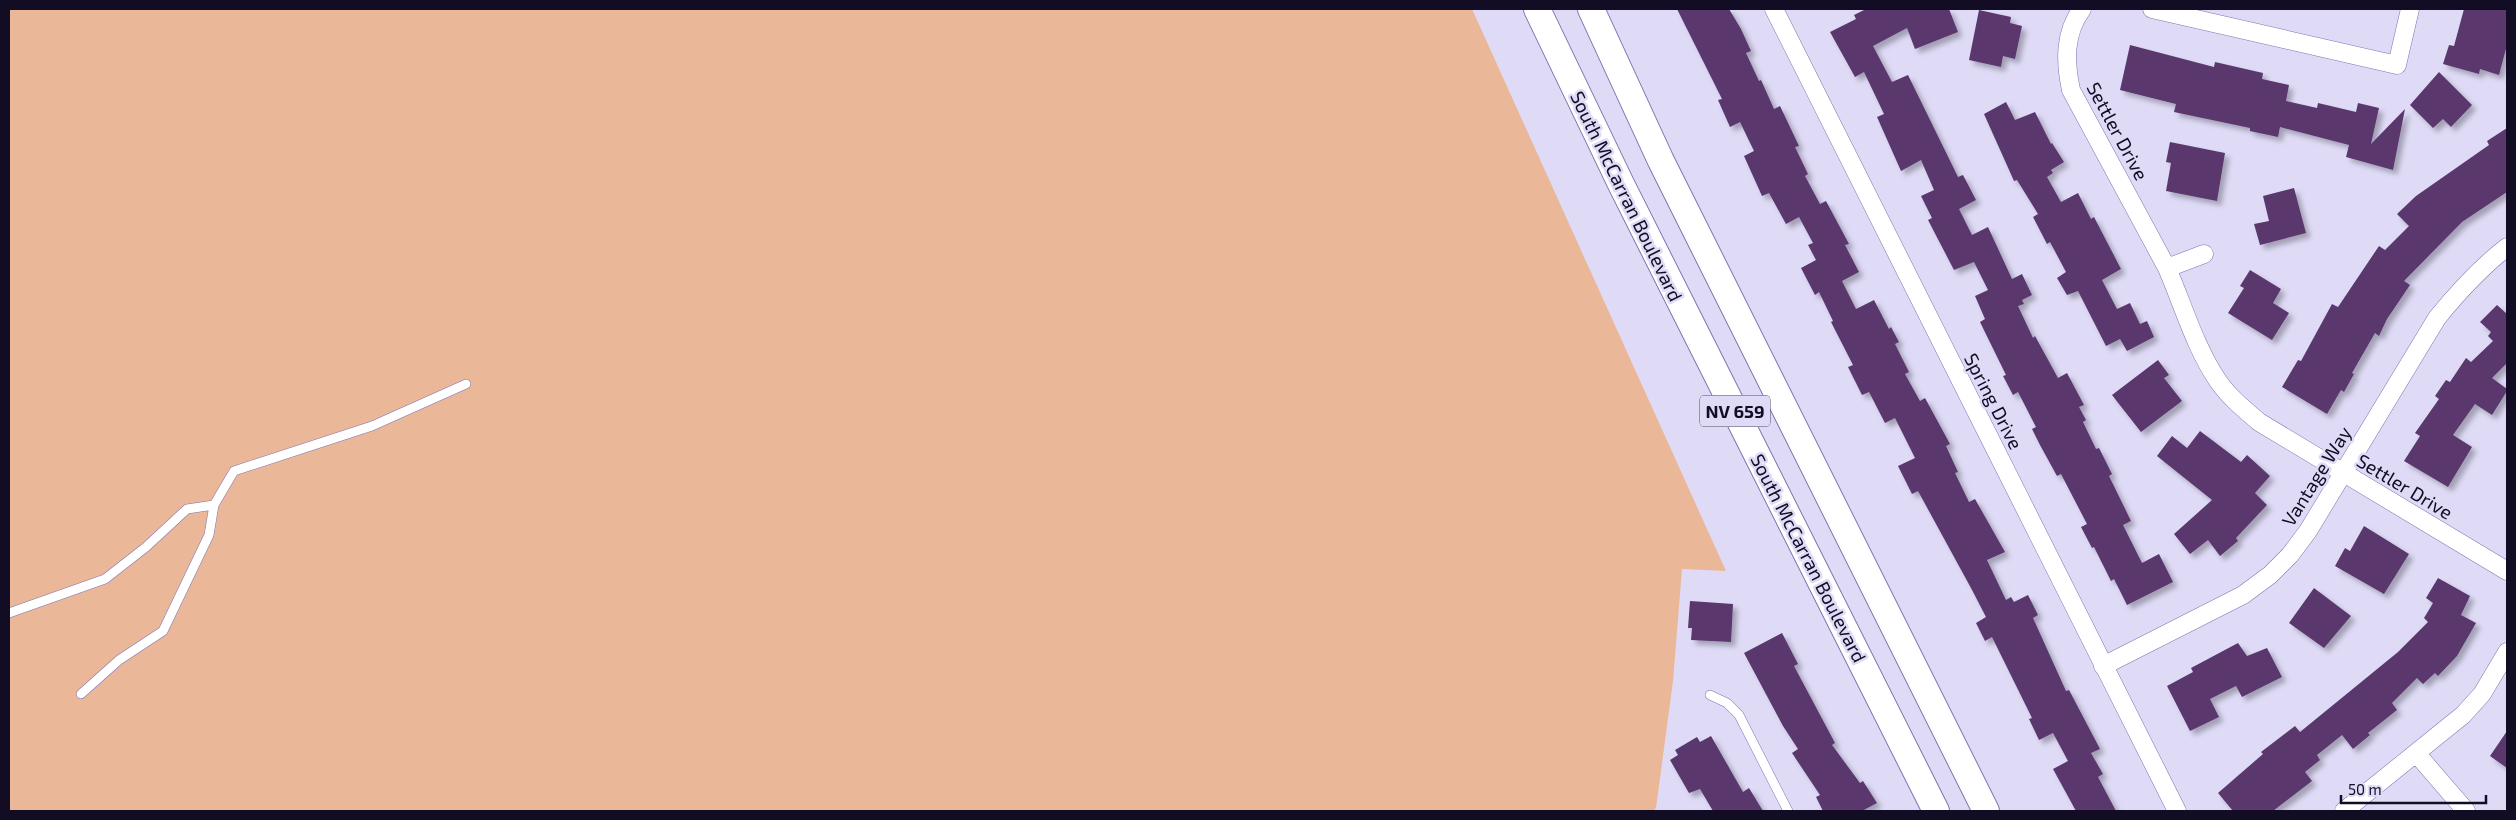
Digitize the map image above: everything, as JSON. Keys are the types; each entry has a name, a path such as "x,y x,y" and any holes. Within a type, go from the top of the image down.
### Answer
{"main road":[{"name":"South McCarran Boulevard","path":"1537,9 1625,193 1936,811"},
{"name":"NV 659","path":"1592,9 1662,161 1986,811"}],"street":[{"name":"Settler Drive","path":"2082,9 2070,33 2066,52 2067,71 2072,90 2167,268 2205,358 2231,396 2259,422 2507,571"},
{"path":"2152,9 2397,65 2410,9"},
{"name":"Spring Drive","path":"1778,10 2103,666 2177,811"},
{"name":"Vantage Way","path":"2103,666 2243,595 2270,575 2290,556 2343,474 2438,318 2459,291 2486,263 2507,247"},
{"path":"2167,268 2204,254"},
{"path":"2344,811 2463,715 2482,694 2507,652"},
{"path":"2416,753 2466,811"}],"lane":[{"path":"81,694 119,660 163,631 209,535 214,505 234,472 372,426 466,384"},
{"path":"9,614 105,579 146,547 187,509 214,505"},
{"path":"1710,695 1727,703 1739,715 1788,811"}],"shaded area":[{"path":"9,9 1472,9 1726,571 1682,569 1673,681 1656,808 1653,811 9,811"}],"building":[{"path":"1677,9 1729,9 1741,29 1751,51 1746,53 1759,81 1761,80 1774,109 1780,106 1799,146 1795,147 1808,174 1805,176 1820,204 1826,201 1849,244 1845,245 1859,272 1842,281 1856,309 1874,300 1889,329 1891,327 1899,342 1895,344 1909,372 1905,374 1920,401 1925,398 1950,444 1946,446 1958,472 1955,473 1969,502 1975,499 2005,552 1987,560 2006,600 2011,597 2014,602 2028,595 2038,615 2033,618 2066,691 2069,690 2100,749 2091,753 2103,774 2098,777 2116,811 2076,811 2053,769 2068,761 2053,733 2039,740 2029,719 2032,718 1992,637 1985,641 1976,623 1986,617 1918,491 1912,494 1898,466 1915,458 1895,418 1885,423 1869,392 1862,395 1848,367 1853,365 1831,322 1833,321 1819,292 1815,295 1801,268 1816,260 1808,245 1813,243 1799,217 1786,224 1769,193 1762,196 1744,156 1754,151 1740,122 1730,127 1718,100 1722,99"},
{"path":"1866,9 1949,9 1958,32 1915,49 1907,28 1873,46 1892,82 1908,75 1958,177 1963,175 1976,200 1959,209 1972,235 1988,227 2012,279 2022,274 2032,295 2022,300 2024,304 2018,306 2033,338 2035,336 2058,378 2067,373 2084,405 2079,407 2086,420 2083,422 2096,449 2099,448 2112,474 2109,476 2131,521 2123,525 2142,563 2159,554 2173,582 2127,605 2114,579 2111,581 2094,547 2092,548 2081,527 2087,524 2061,474 2057,476 2040,445 2032,429 2036,427 2018,392 2013,395 2003,376 2006,375 1980,322 1985,319 1975,296 1988,290 1974,262 1954,270 1928,220 1932,218 1921,196 1934,190 1921,160 1901,171 1877,117 1884,114 1864,72 1855,77 1830,32 1856,19 1854,15"},
{"path":"2464,9 2507,9 2507,45 2499,75 2480,69 2479,74 2443,64 2449,45 2454,46"},
{"path":"1979,10 2011,17 2010,23 2022,26 2015,59 2003,56 2001,67 1969,60"},
{"path":"2130,45 2214,67 2215,62 2263,73 2262,79 2289,85 2286,101 2317,108 2318,103 2356,112 2358,103 2379,108 2371,144 2405,109 2393,170 2346,157 2349,145 2280,127 2278,137 2250,131 2250,128 2174,112 2176,104 2120,90"},
{"path":"2439,72 2472,105 2451,127 2443,119 2433,128 2410,105"},
{"path":"2006,102 2015,120 2035,112 2051,144 2064,162 2051,170 2053,173 2047,177 2061,202 2078,193 2091,219 2094,217 2121,269 2102,280 2117,309 2130,303 2140,324 2147,321 2154,337 2127,351 2120,339 2106,346 2078,291 2067,295 2057,278 2066,272 2050,242 2047,244 2033,217 2038,214 2017,180 2014,181 1984,114"},
{"path":"2507,128 2507,192 2462,222 2404,281 2410,285 2387,319 2379,336 2375,333 2352,373 2354,374 2344,392 2341,390 2327,414 2282,387 2298,360 2301,361 2332,304 2338,307 2379,246 2385,250 2409,226 2397,214 2416,196 2489,145 2487,141"},
{"path":"2170,142 2225,153 2217,201 2166,191 2171,163 2166,162"},
{"path":"2294,188 2306,233 2260,245 2254,224 2269,221 2263,196"},
{"path":"2250,270 2281,289 2273,303 2289,313 2272,340 2228,313 2244,288 2240,286"},
{"path":"2497,305 2507,314 2507,363 2492,378 2507,389 2507,391 2492,415 2475,404 2453,435 2472,447 2448,487 2404,461 2420,436 2415,433 2439,399 2435,396 2446,380 2450,382 2466,358 2471,362 2493,341 2488,336 2491,332 2480,322"},
{"path":"2158,360 2169,375 2164,378 2182,401 2141,432 2112,395"},
{"path":"2200,431 2241,462 2247,455 2270,476 2255,493 2267,505 2236,538 2238,541 2220,556 2208,540 2190,554 2174,534 2212,500 2157,456 2172,436 2187,448"},
{"path":"2364,526 2409,554 2384,594 2335,566 2345,548 2350,551"},
{"path":"2438,578 2470,596 2461,615 2476,623 2457,656 2438,676 2435,673 2423,684 2417,678 2392,703 2397,710 2368,733 2370,735 2353,749 2342,735 2317,755 2320,760 2305,772 2312,781 2273,811 2233,811 2218,793 2263,754 2261,752 2295,726 2300,732 2398,652 2428,622 2424,618 2433,603 2426,598"},
{"path":"2314,588 2351,616 2324,648 2289,623"},
{"path":"1690,601 1733,604 1731,642 1691,640 1692,628 1688,628"},
{"path":"1782,633 1798,664 1794,666 1835,743 1832,745 1860,783 1863,781 1877,803 1862,811 1823,811 1816,797 1820,795 1792,753 1798,749 1783,726 1744,653"},
{"path":"2238,643 2247,656 2267,648 2282,677 2242,697 2236,686 2210,699 2219,717 2190,731 2167,686 2193,672 2191,668"},
{"path":"2507,731 2507,768 2490,756"},
{"path":"1711,736 1743,792 1749,788 1763,811 1713,811 1700,789 1689,793 1670,760 1678,755 1675,750 1697,737 1700,742"}]}
